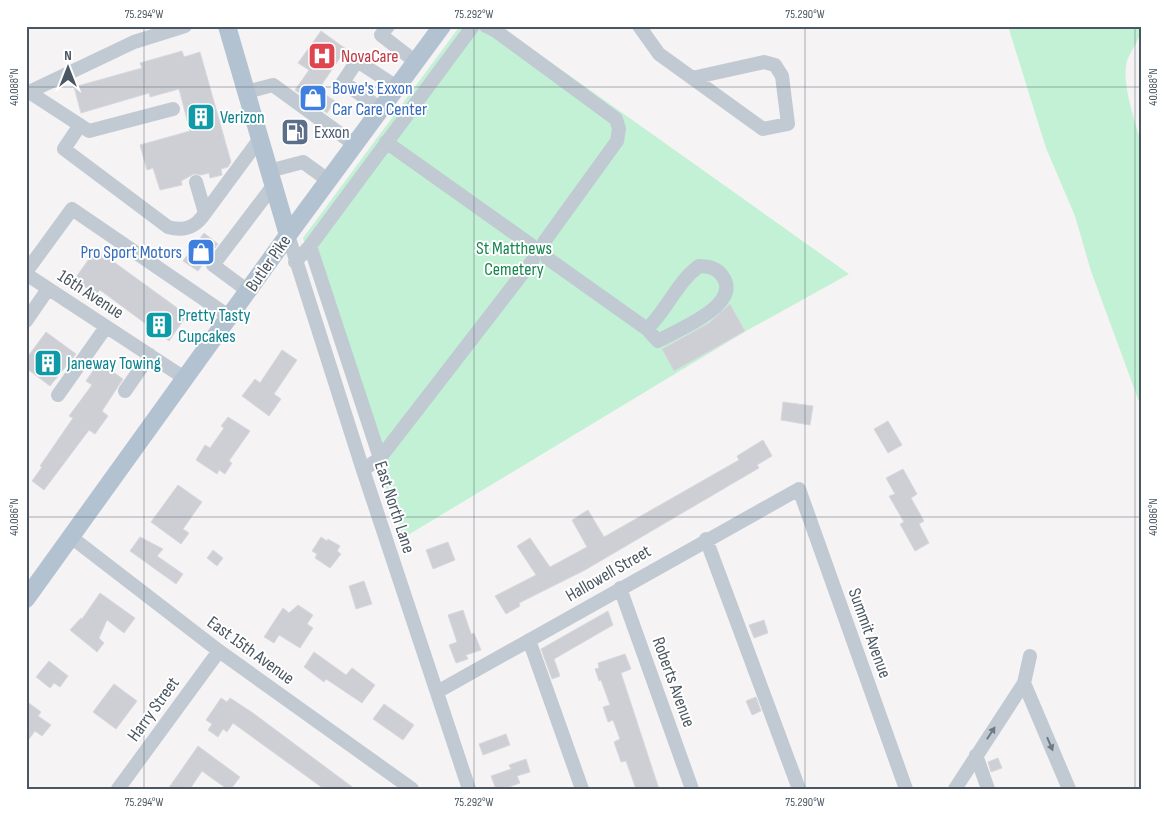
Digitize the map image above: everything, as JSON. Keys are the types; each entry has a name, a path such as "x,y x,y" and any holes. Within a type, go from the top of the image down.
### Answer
{"main road":[{"path":"227,26 288,235"},
{"name":"Butler Pike","path":"26,599 354,144 441,27"}],"street":[{"path":"173,109 89,131 29,92 134,42 185,26"},
{"path":"388,26 381,35 416,62"},
{"path":"295,262 310,246 473,26"},
{"path":"486,26 496,31 616,119 619,129 618,140 537,244"},
{"path":"639,26 659,54 692,78 763,129 788,124 782,76 775,65 764,62 692,78"},
{"path":"381,109 343,82 357,61 397,87"},
{"path":"246,92 273,85 354,144"},
{"path":"80,125 64,149 161,223 168,227 185,229 200,220 259,140"},
{"path":"363,470 380,458 549,249 537,244 386,142"},
{"path":"248,291 213,265 271,178 303,162 328,180"},
{"path":"196,182 205,213"},
{"path":"26,273 72,209 230,317"},
{"name":"East North Lane","path":"288,235 295,262 469,789"},
{"path":"310,246 380,458"},
{"path":"540,259 647,329 658,341 718,307 725,297 727,286 724,277 714,269 699,266 685,279 665,309 647,329"},
{"name":"16th Avenue","path":"26,273 186,379"},
{"path":"26,321 48,289"},
{"path":"58,395 106,326"},
{"path":"125,391 150,355"},
{"name":"Hallowell Street","path":"437,692 706,539 799,489"},
{"name":"Summit Avenue","path":"799,489 906,789"},
{"name":"East 15th Avenue","path":"71,537 219,652 412,789"},
{"path":"706,539 799,789"},
{"name":"Roberts Avenue","path":"620,588 692,789"},
{"path":"530,640 582,789"},
{"name":"Harry Street","path":"118,789 219,652"},
{"path":"955,789 1024,683 1030,656"},
{"path":"1024,683 1069,789"},
{"path":"976,755 988,789"}],"green space":[{"name":"St Matthews Cemetery","path":"460,26 500,26 849,274 746,331 403,538 303,238"},
{"path":"1008,26 1141,26 1139,37 1127,61 1126,84 1141,142 1141,407 1091,271 1075,216 1046,148"}],"building":[{"name":"NovaCare","path":"321,31 346,49 318,90 335,101 327,113 295,90 309,70 298,63"},
{"name":"Verizon","path":"182,51 184,57 200,52 231,162 228,167 221,169 222,175 210,178 209,173 194,174 181,181 182,185 160,190 153,168 147,170 140,145 190,131 179,89 150,97 149,93 81,113 74,87 142,68 140,63"},
{"name":"Pro Sport Motors","path":"204,233 218,244 198,271 183,261"},
{"path":"96,249 187,315 169,341 100,290 96,294 74,280"},
{"path":"730,304 745,331 674,371 662,349 709,323"},
{"name":"Janeway Towing","path":"46,332 76,354 50,386 26,368 26,359"},
{"path":"282,350 297,360 274,394 281,399 269,416 242,396 255,379 260,383"},
{"path":"99,362 123,379 102,411 108,416 95,434 89,430 44,490 32,481 73,418 69,416 92,385 86,381"},
{"path":"783,402 813,406 810,425 781,420"},
{"path":"228,417 250,431 229,461 232,463 225,474 219,470 217,474 196,460 205,445 210,448 224,428 221,426"},
{"path":"888,421 902,445 888,453 874,429"},
{"path":"763,440 772,456 757,465 759,468 585,570 519,603 520,606 506,614 495,596 536,575 517,546 530,538 550,567 587,547 572,520 588,510 604,537 739,460 737,456"},
{"path":"903,469 917,494 911,498 924,521 919,524 929,543 915,551 900,524 904,522 889,496 895,494 886,478"},
{"path":"178,485 202,502 183,529 189,533 181,544 151,522"},
{"path":"140,537 163,549 157,556 183,574 176,584 130,551"},
{"path":"321,537 340,546 337,551 341,554 330,568 315,558 317,554 312,551"},
{"path":"448,542 455,560 433,569 426,550"},
{"path":"213,550 223,558 217,566 207,558"},
{"path":"364,581 372,604 356,609 349,586"},
{"path":"100,593 135,618 124,633 107,620 99,638 104,643 97,652 70,630 82,619"},
{"path":"298,605 313,615 307,624 313,628 300,648 279,635 274,643 264,637 283,608 289,613"},
{"path":"463,610 471,634 474,633 481,650 466,655 468,659 456,663 449,645 457,642 448,615"},
{"path":"608,611 613,625 554,659 560,676 552,679 541,649"},
{"path":"764,620 768,633 754,638 749,625"},
{"path":"314,652 346,675 352,668 375,685 362,703 326,679 324,682 304,667"},
{"path":"625,654 631,669 621,673 659,789 636,789 626,761 621,762 614,742 620,739 613,720 608,722 603,707 610,705 595,669 599,668 598,663"},
{"path":"49,661 68,676 60,687 54,683 50,688 36,677"},
{"path":"114,684 137,701 116,729 93,712"},
{"path":"756,697 761,711 752,715 746,701"},
{"path":"221,698 227,702 230,698 253,713 355,789 324,789 233,723 227,732 223,729 218,737 208,730 212,724 206,720"},
{"path":"26,701 41,712 38,716 51,725 42,736 35,731 26,743"},
{"path":"384,704 414,725 403,740 373,719"},
{"path":"506,734 510,745 483,755 479,744"},
{"path":"198,746 240,777 231,789 227,789 202,771 190,789 168,789"},
{"path":"998,758 1002,768 991,772 988,762"},
{"path":"526,759 530,772 517,776 520,783 504,789 496,789 491,776 511,769 509,765"}],"place":[{"name":"NovaCare","path":"322,56"},
{"name":"Bowe's Exxon Car Care Center","path":"313,98"},
{"name":"Verizon","path":"201,117"},
{"name":"Exxon","path":"295,132"},
{"name":"Pro Sport Motors","path":"201,252"},
{"name":"Pretty Tasty Cupcakes","path":"159,325"},
{"name":"Janeway Towing","path":"48,363"}]}
